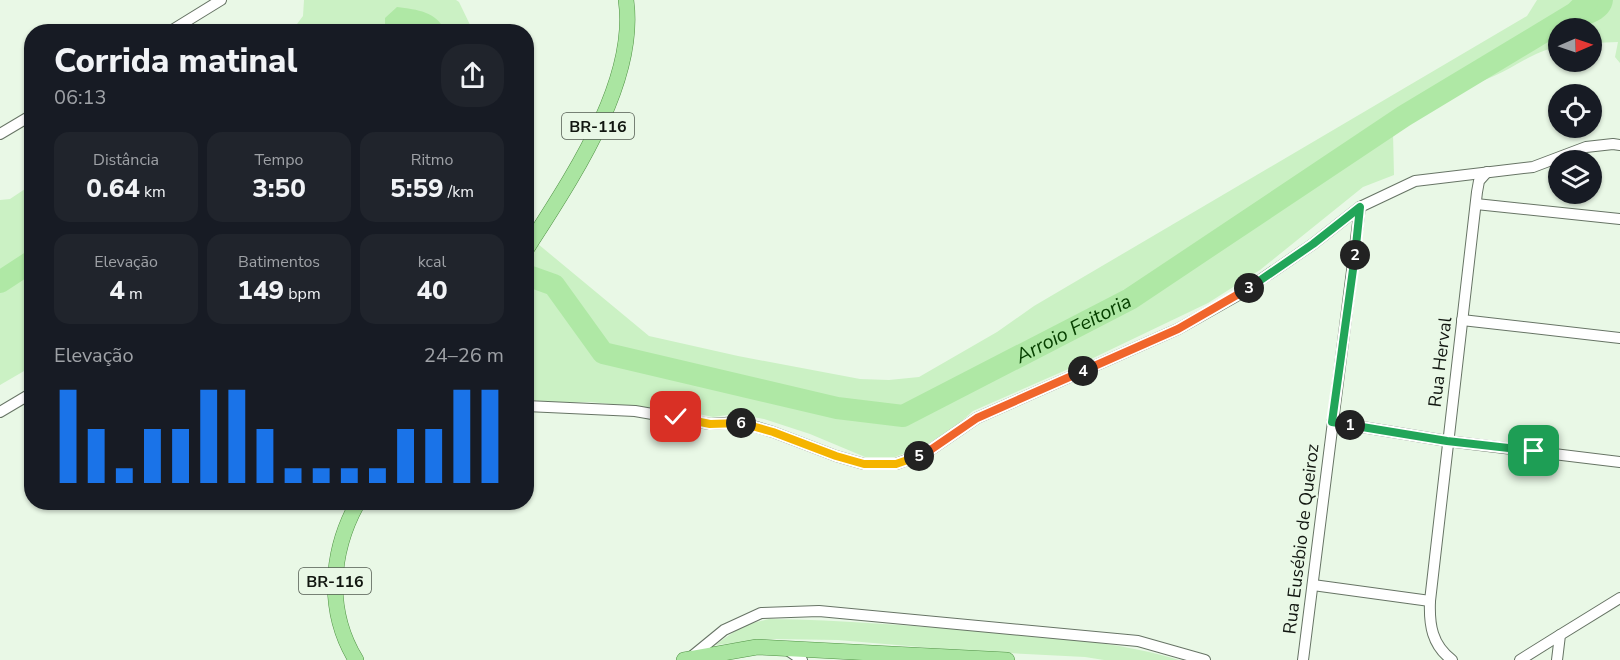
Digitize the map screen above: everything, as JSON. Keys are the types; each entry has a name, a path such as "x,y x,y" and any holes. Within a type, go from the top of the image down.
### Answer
{"main road":[{"name":"BR-116","path":"534,238 589,147 618,82 626,48 626,0"},
{"name":"BR-116","path":"355,510 342,542 335,571 335,597 339,623 356,660"},
{"path":"688,659 757,647 1007,660"}],"street":[{"path":"182,24 221,0"},
{"path":"0,134 24,120"},
{"path":"534,406 635,411 710,424 740,422 864,464 896,464 926,453 977,418 1178,329 1240,294 1313,244 1360,207 1415,181 1533,167 1586,147 1620,145"},
{"name":"Rua Herval","path":"1452,660 1433,637 1430,628 1430,601 1479,181 1487,172"},
{"path":"1476,204 1620,219"},
{"name":"Rua Eusébio de Queiroz","path":"1303,660 1360,207"},
{"path":"1462,320 1620,339"},
{"path":"0,412 24,398"},
{"path":"1332,422 1447,441 1620,462"},
{"path":"1313,585 1430,601"},
{"path":"1520,660 1620,598"},
{"path":"688,659 724,630 761,613 819,611 1138,641 1205,660"},
{"path":"1557,660 1560,634"},
{"path":"785,649 802,660"}],"shaded area":[{"path":"304,0 456,0 470,24 297,24 303,16"},
{"path":"1537,0 1620,0 1620,63 1615,57 1618,42 1602,43 1602,18 1548,18 1548,49 1440,99 1403,123 1393,133 1394,175 1363,187 1260,270 1208,303 1089,360 973,411 956,426 926,445 895,457 865,457 810,434 764,419 735,414 713,417 684,411 590,402 546,403 534,400 534,251 538,244 649,336 738,356 860,379 889,380 919,377 997,332 1034,306 1527,16"},
{"path":"1574,0 1613,0 1610,9 1602,18 1553,18"},
{"path":"397,7 426,13 441,24 385,24 385,18"},
{"path":"24,190 24,371 0,385 0,200 10,199"},
{"path":"769,619 879,624 1061,638 1132,648 1179,660 1104,660 838,640 775,639 715,645 744,625"}],"waterway":[{"name":"Arroio Feitoria","path":"534,278 554,285 603,353 837,408 903,416 1130,299 1404,116 1575,13 1588,0"},
{"name":"Arroio Feitoria","path":"0,282 24,266"}],"route":[{"path":"676,417 710,424 740,422 864,464 896,464 926,453 977,418 1178,329 1240,294 1313,244 1360,207 1332,422 1447,441 1534,451"}]}
